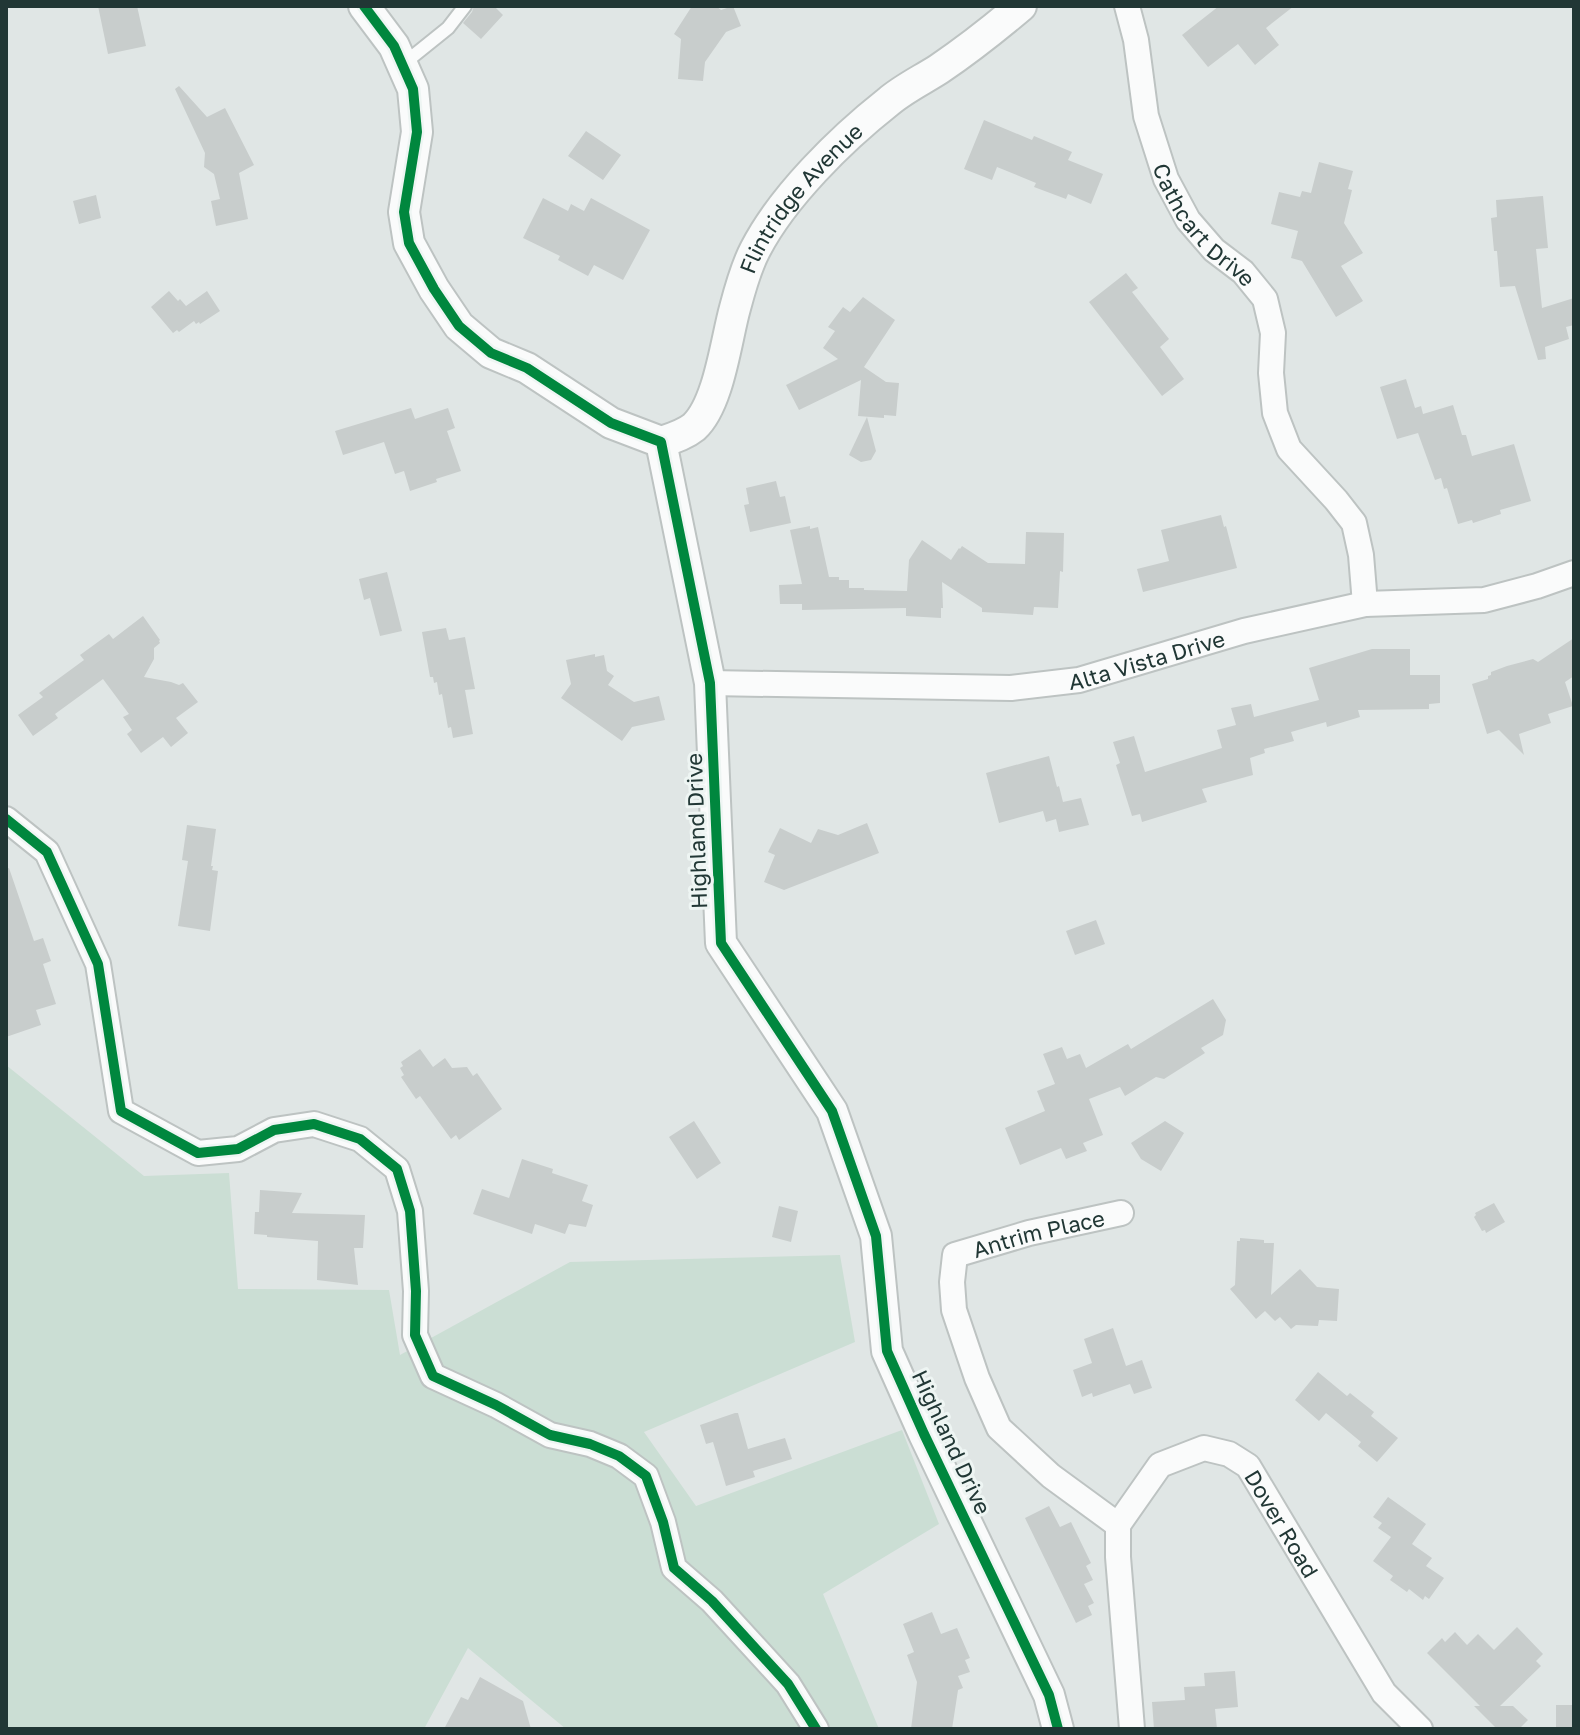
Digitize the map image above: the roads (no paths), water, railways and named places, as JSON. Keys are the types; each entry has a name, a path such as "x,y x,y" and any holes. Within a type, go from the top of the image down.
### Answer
{"street":[{"path":"364,6 394,46 413,89 417,132 404,212 409,243 459,326 491,353 527,368 611,423 661,442"},
{"name":"Flintridge Avenue","path":"661,442 683,435 697,425 712,398 735,307 754,251 787,200 843,141 890,100 940,69 1021,6"},
{"name":"Cathcart Drive","path":"1127,6 1136,40 1146,116 1166,179 1188,220 1214,250 1243,272 1265,299 1273,333 1271,373 1275,413 1289,449 1354,523 1361,555 1365,604"},
{"name":"Highland Drive","path":"661,442 710,683 721,943 832,1111 876,1236 887,1351 1049,1695 1058,1729"},
{"name":"Alta Vista Drive","path":"710,683 1011,688 1079,680 1244,631 1365,604 1484,600 1574,573"},
{"path":"6,819 47,852 98,964 121,1111 198,1153 238,1149 274,1130 314,1124 360,1139 397,1169 410,1211 416,1291 415,1335 433,1376 496,1405 550,1435 590,1444 619,1456 646,1476 663,1522 674,1568 712,1601 788,1684 816,1729"},
{"name":"Antrim Place","path":"1118,1525 1051,1476 999,1428 977,1378 954,1310 952,1282 955,1255 1029,1233 1121,1213"},
{"name":"Dover Road","path":"1118,1525 1160,1465 1204,1448 1229,1454 1248,1466 1384,1693 1420,1729"},
{"path":"1118,1525 1132,1729"}],"lane":[{"path":"402,65 448,28 465,6"}]}
